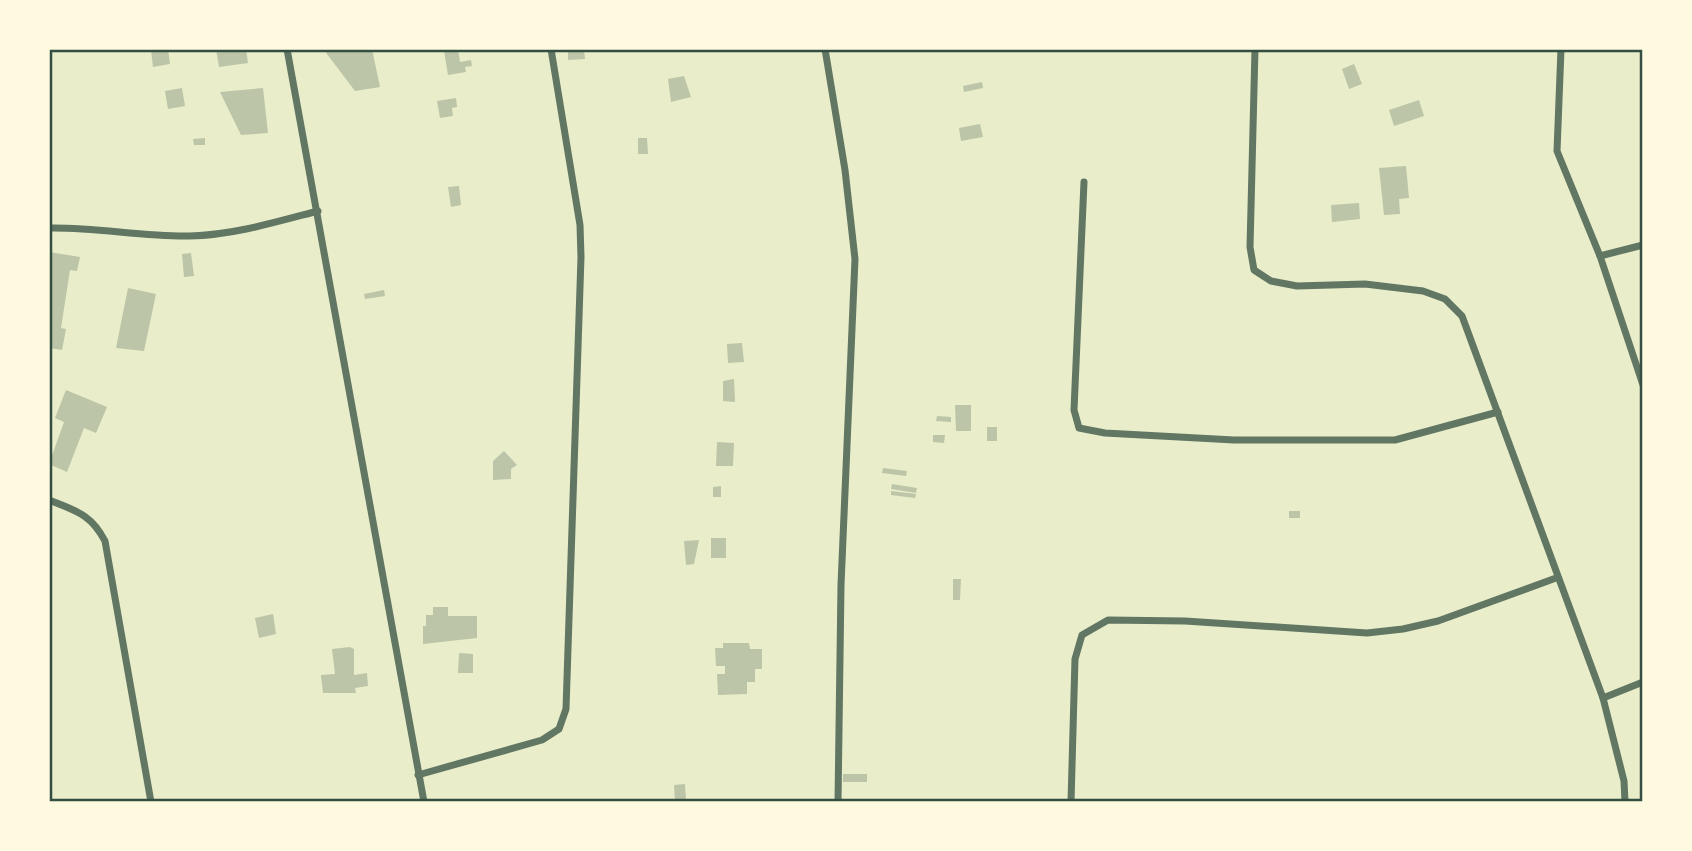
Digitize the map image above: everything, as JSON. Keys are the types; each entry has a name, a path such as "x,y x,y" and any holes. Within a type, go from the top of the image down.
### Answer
{"street":[{"path":"287,49 424,802"},
{"path":"418,775 542,740 559,729 566,709 581,257 580,225 551,49"},
{"path":"825,49 845,170 855,259 841,585 838,802"},
{"path":"1255,49 1250,247 1254,270 1271,281 1297,286 1365,284 1423,291 1445,299 1462,316 1556,578 1603,698 1624,781 1625,802"},
{"path":"1561,49 1557,151 1600,256 1643,384"},
{"path":"1084,182 1074,410 1079,428 1105,433 1234,440 1395,440 1497,412"},
{"path":"49,228 193,236 242,230 318,211"},
{"path":"1600,256 1643,245"},
{"path":"49,500 83,514 96,523 105,541 150,802"},
{"path":"1071,802 1075,659 1082,635 1108,620 1185,621 1367,632 1403,629 1438,621 1556,578"},
{"path":"1603,698 1643,682"}],"building":[{"path":"168,49 170,64 153,67 151,50"},
{"path":"216,49 246,49 248,63 219,67"},
{"path":"372,49 380,87 355,91 324,50"},
{"path":"458,49 460,62 471,60 472,66 465,67 466,72 448,75 444,51"},
{"path":"584,51 585,59 568,60 568,52"},
{"path":"1354,64 1362,84 1349,89 1342,69"},
{"path":"684,76 691,97 671,102 668,79"},
{"path":"982,82 983,88 964,92 963,86"},
{"path":"182,88 185,106 168,109 165,91"},
{"path":"263,88 268,133 241,135 220,92"},
{"path":"456,98 457,107 452,108 453,116 440,118 437,101"},
{"path":"1419,100 1424,116 1394,126 1389,110"},
{"path":"980,124 983,137 961,141 959,128"},
{"path":"205,138 205,145 194,145 193,139"},
{"path":"638,138 647,138 648,154 638,154"},
{"path":"1406,166 1409,198 1399,199 1400,214 1384,215 1379,168"},
{"path":"459,186 461,205 451,207 448,187"},
{"path":"1359,203 1360,219 1332,222 1331,205"},
{"path":"49,252 80,257 77,271 70,270 61,328 66,329 62,350 49,348"},
{"path":"191,253 194,276 184,277 182,254"},
{"path":"128,288 156,294 144,351 116,348"},
{"path":"384,290 385,296 365,299 364,294"},
{"path":"742,343 744,362 728,363 727,344"},
{"path":"734,379 735,402 723,401 723,381"},
{"path":"66,390 107,407 96,433 84,428 67,472 49,464 64,422 55,418"},
{"path":"955,405 971,405 971,431 956,431"},
{"path":"937,416 951,417 951,422 936,421"},
{"path":"987,427 997,427 997,441 987,441"},
{"path":"933,435 945,435 944,443 933,442"},
{"path":"717,442 734,443 733,466 716,466"},
{"path":"504,451 517,465 511,469 511,479 493,480 493,461"},
{"path":"883,468 907,471 906,476 882,473"},
{"path":"892,484 917,488 916,493 891,489"},
{"path":"721,486 721,497 713,497 713,487"},
{"path":"891,491 916,494 915,498 891,495"},
{"path":"1289,511 1300,511 1300,518 1289,518"},
{"path":"711,538 726,538 726,558 711,558"},
{"path":"699,540 694,564 686,565 684,541"},
{"path":"953,579 961,579 960,600 953,600"},
{"path":"433,607 448,607 448,616 477,616 477,638 423,644 423,626 426,626 426,615 433,615"},
{"path":"273,614 276,634 259,638 255,618"},
{"path":"723,643 749,643 750,649 762,649 762,669 755,669 755,682 747,682 747,694 718,695 717,674 725,674 725,666 716,666 715,648 723,648"},
{"path":"332,649 354,649 354,675 367,673 368,686 355,688 356,693 323,693 321,675 335,674"},
{"path":"459,653 473,654 473,673 458,673"},
{"path":"843,774 867,774 867,782 843,782"},
{"path":"685,784 686,800 675,801 674,785"}]}
